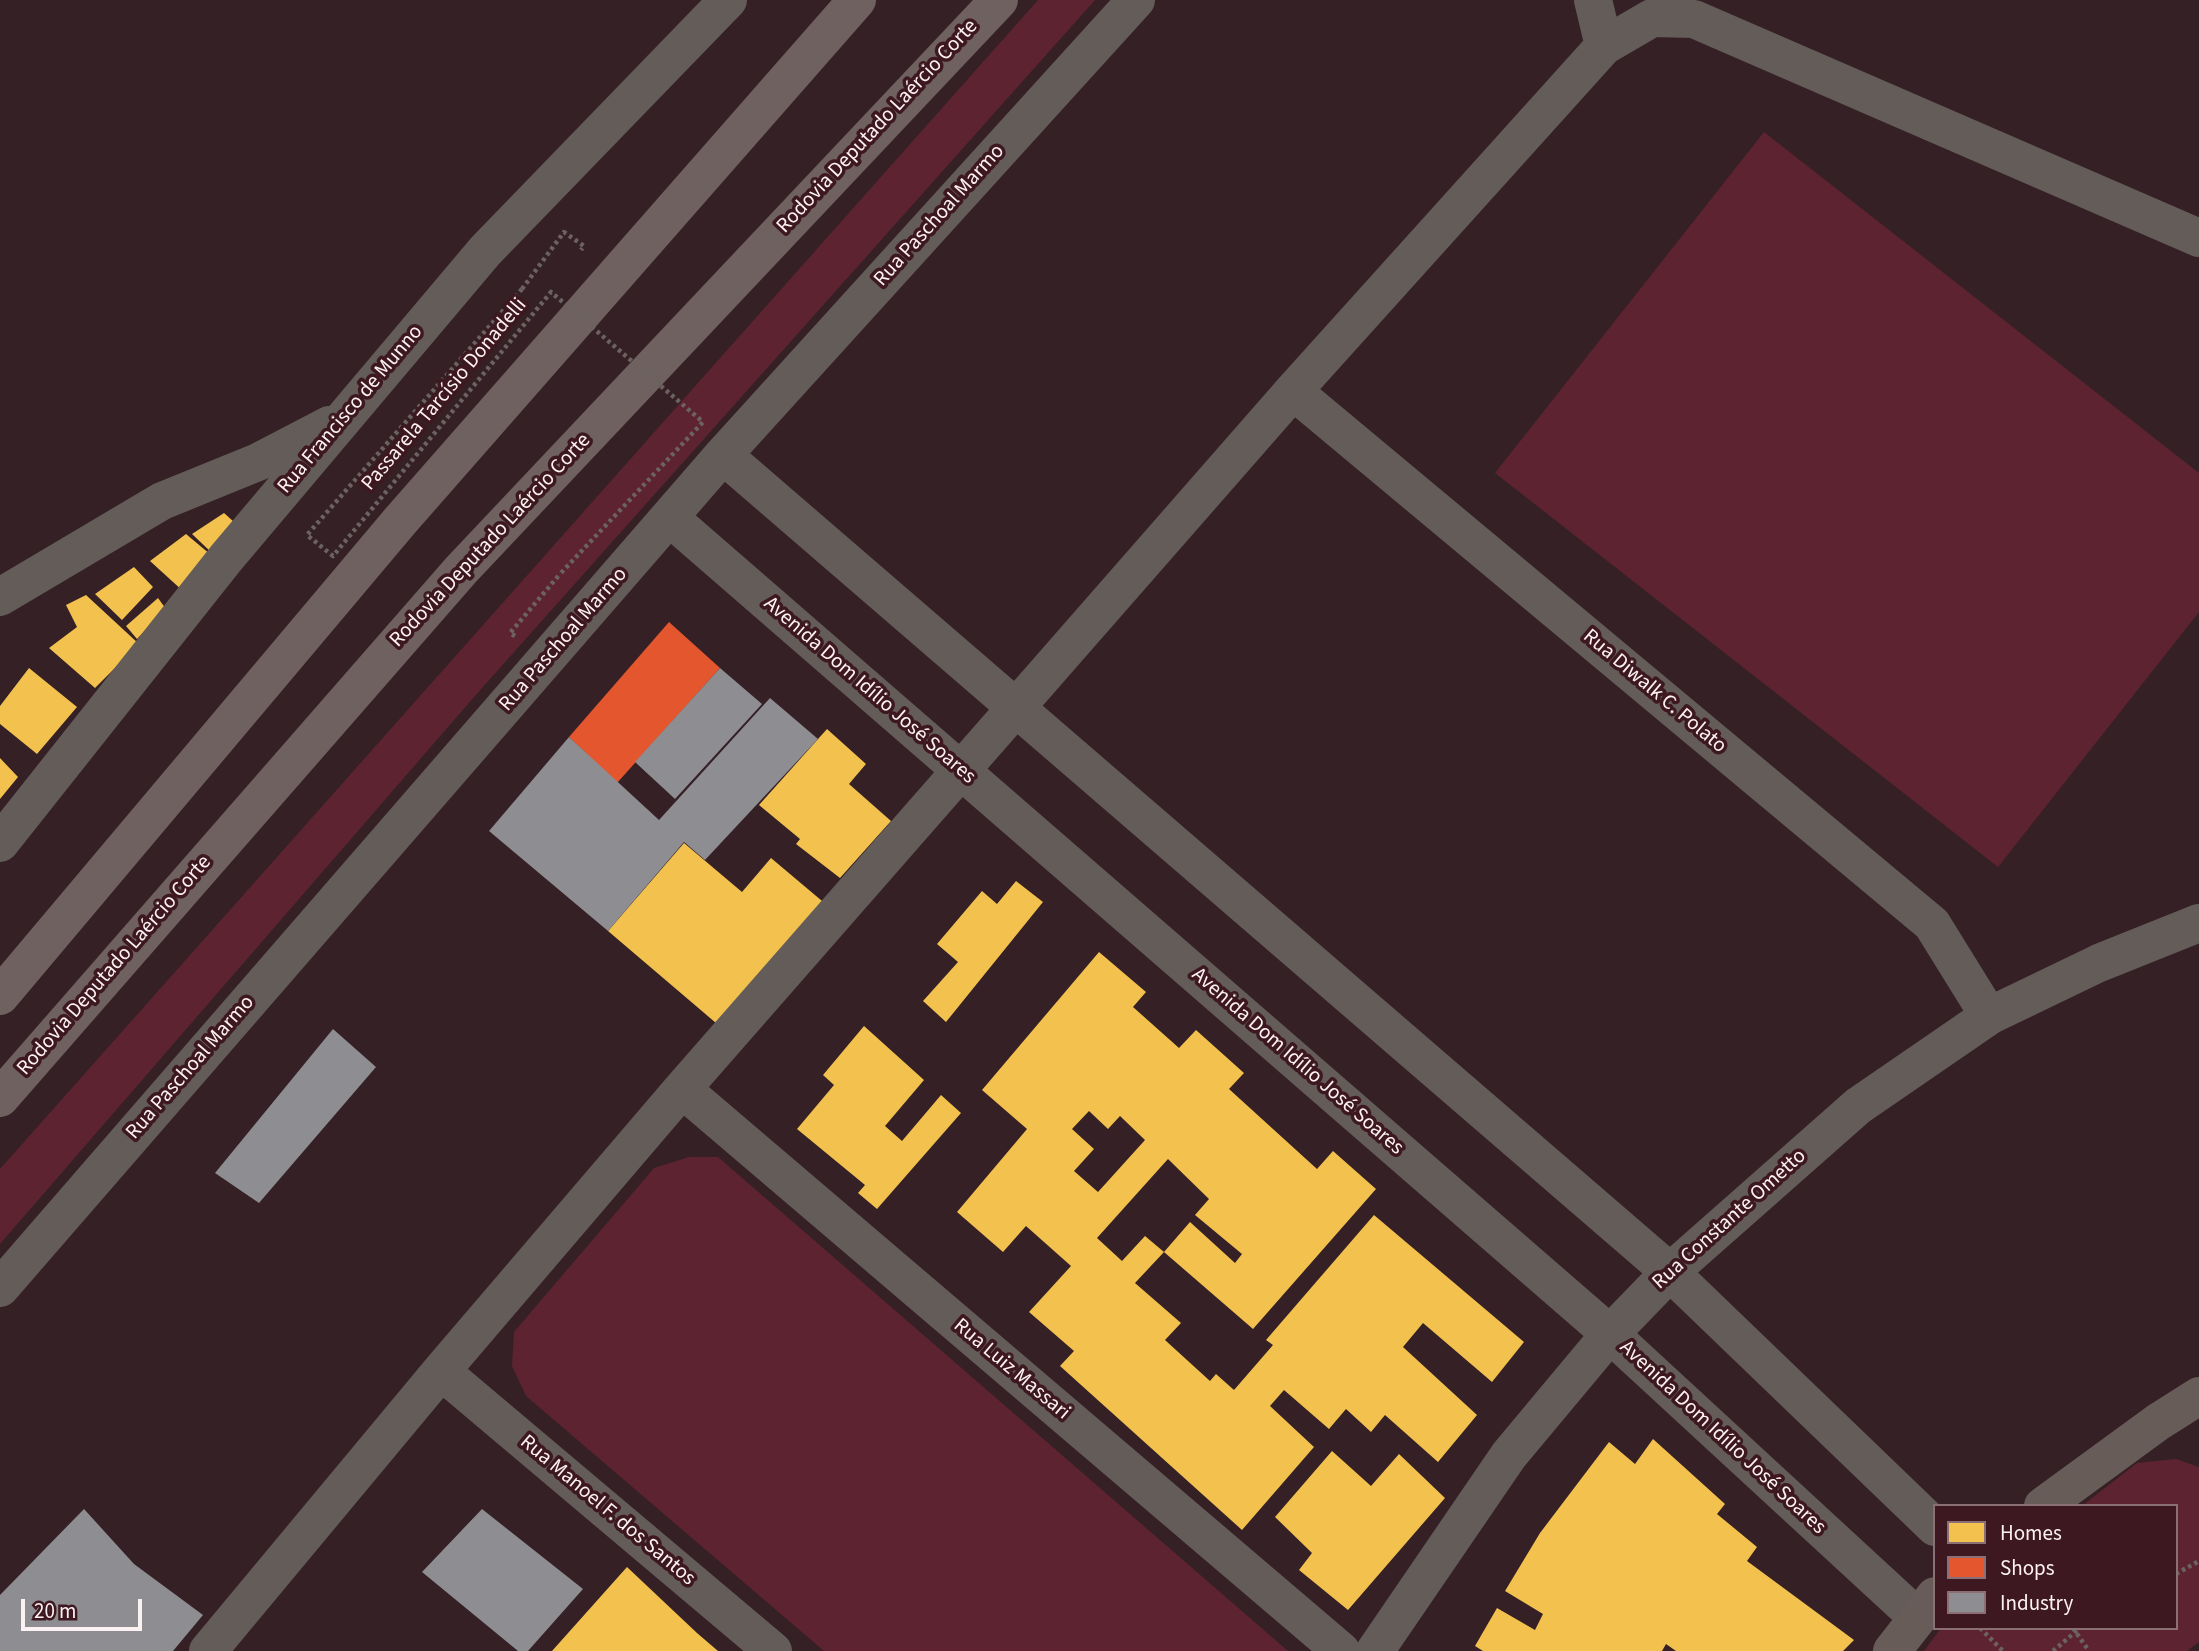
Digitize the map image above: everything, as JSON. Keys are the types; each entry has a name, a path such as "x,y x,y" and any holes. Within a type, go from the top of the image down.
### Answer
{"highway":[{"path":"0,996 400,521 857,0"},
{"name":"Rodovia Deputado Laércio Corte","path":"0,1098 461,570 999,0"}],"main road":[{"path":"2046,1504 2158,1422 2199,1396"},
{"path":"2158,1422 2199,1433"},
{"path":"1892,1651 1926,1606"}],"street":[{"name":"Rua Francisco de Munno","path":"0,843 226,558 485,251 694,18 727,0"},
{"name":"Rua Paschoal Marmo","path":"0,1288 723,455 1136,0"},
{"path":"1593,0 1604,46"},
{"path":"208,1651 441,1371 682,1089 1293,391 1604,46 1652,18 1692,9 2199,238"},
{"name":"Rua Diwalk C. Polato","path":"1293,391 1932,924 1989,1016"},
{"path":"0,597 162,501 258,461 346,416"},
{"path":"723,455 1670,1272 1933,1525"},
{"name":"Avenida Dom Idílio José Soares","path":"670,518 1926,1606"},
{"name":"Rua Constante Ometto","path":"1375,1651 1509,1455 1610,1334 1670,1272 1858,1106 1989,1016 2099,962 2199,923"},
{"name":"Rua Luiz Massari","path":"682,1089 1340,1651"},
{"name":"Rua Manoel F. dos Santos","path":"441,1371 773,1651"}],"path":[{"name":"Passarela Tarcísio Donadelli","path":"561,575 703,422 551,292 333,556 307,535 522,289 564,232 584,246 578,255"},
{"path":"2178,1573 2199,1561"},
{"path":"1982,1630 2003,1651"},
{"path":"2053,1651 2075,1630"},
{"path":"2077,1630 2089,1651"}],"shaded area":[{"path":"1038,0 1095,0 474,697 0,1244 0,1169"},
{"path":"1764,132 2199,473 2199,612 1998,867 1495,473"},
{"path":"689,1157 718,1157 1288,1651 824,1651 526,1396 512,1366 514,1332 654,1168"},
{"path":"2176,1459 2199,1467 2199,1642 2187,1651 1924,1651 1940,1630 2178,1630 2178,1504 2085,1504 2137,1463"}],"building: Homes":[{"path":"224,513 243,530 212,553 192,534"},
{"path":"186,534 217,560 184,592 150,561"},
{"path":"134,567 153,587 122,620 95,594"},
{"path":"86,595 139,644 95,688 49,648 77,627 66,605"},
{"path":"158,598 166,609 137,639 126,626"},
{"path":"29,668 77,707 37,754 0,724 0,706"},
{"path":"827,729 866,764 849,784 891,821 840,878 796,844 800,839 759,805"},
{"path":"0,758 18,777 0,799"},
{"path":"684,843 742,892 771,858 828,906 723,1029 608,931"},
{"path":"1016,881 1043,902 946,1022 923,1001 958,962 937,944 982,891 997,904"},
{"path":"1099,952 1146,992 1133,1007 1179,1048 1196,1030 1244,1073 1229,1089 1317,1169 1333,1151 1376,1189 1253,1329 1164,1252 1135,1283 1181,1323 1165,1340 1210,1381 1216,1374 1234,1390 1273,1345 1266,1340 1374,1215 1524,1342 1492,1382 1423,1323 1403,1347 1477,1415 1438,1462 1385,1415 1371,1432 1346,1409 1329,1429 1284,1390 1270,1406 1314,1447 1242,1530 1060,1366 1074,1351 1029,1312 1071,1266 1026,1226 1003,1252 957,1212 1027,1129 982,1090","holes":["1089,1111 1108,1129 1120,1116 1145,1140 1098,1192 1074,1171 1094,1149 1072,1129","1168,1159 1209,1199 1195,1215 1242,1254 1235,1263 1190,1222 1164,1252 1145,1236 1122,1261 1097,1238"]},
{"path":"864,1026 924,1080 885,1126 902,1141 941,1095 961,1113 877,1209 858,1193 865,1185 797,1129 834,1085 823,1075"},
{"path":"1653,1439 1725,1504 1717,1514 1757,1547 1747,1561 1854,1640 1843,1651 1676,1651 1666,1644 1662,1651 1483,1651 1475,1646 1497,1608 1535,1630 1543,1614 1505,1591 1540,1533 1609,1442 1635,1464"},
{"path":"1332,1451 1371,1486 1399,1454 1445,1498 1348,1610 1299,1570 1312,1553 1275,1517"},
{"path":"627,1567 697,1633 718,1651 552,1651"}],"building: Shops":[{"path":"669,622 720,668 617,783 569,737"}],"building: Industry":[{"path":"720,668 762,704 675,799 635,762"},
{"path":"770,698 818,739 705,860 684,842 608,931 489,831 569,737 659,820"},
{"path":"333,1029 376,1067 259,1203 215,1173"},
{"path":"84,1509 134,1564 203,1615 173,1651 0,1651 0,1595"},
{"path":"482,1509 583,1589 528,1651 518,1651 422,1572"}]}
